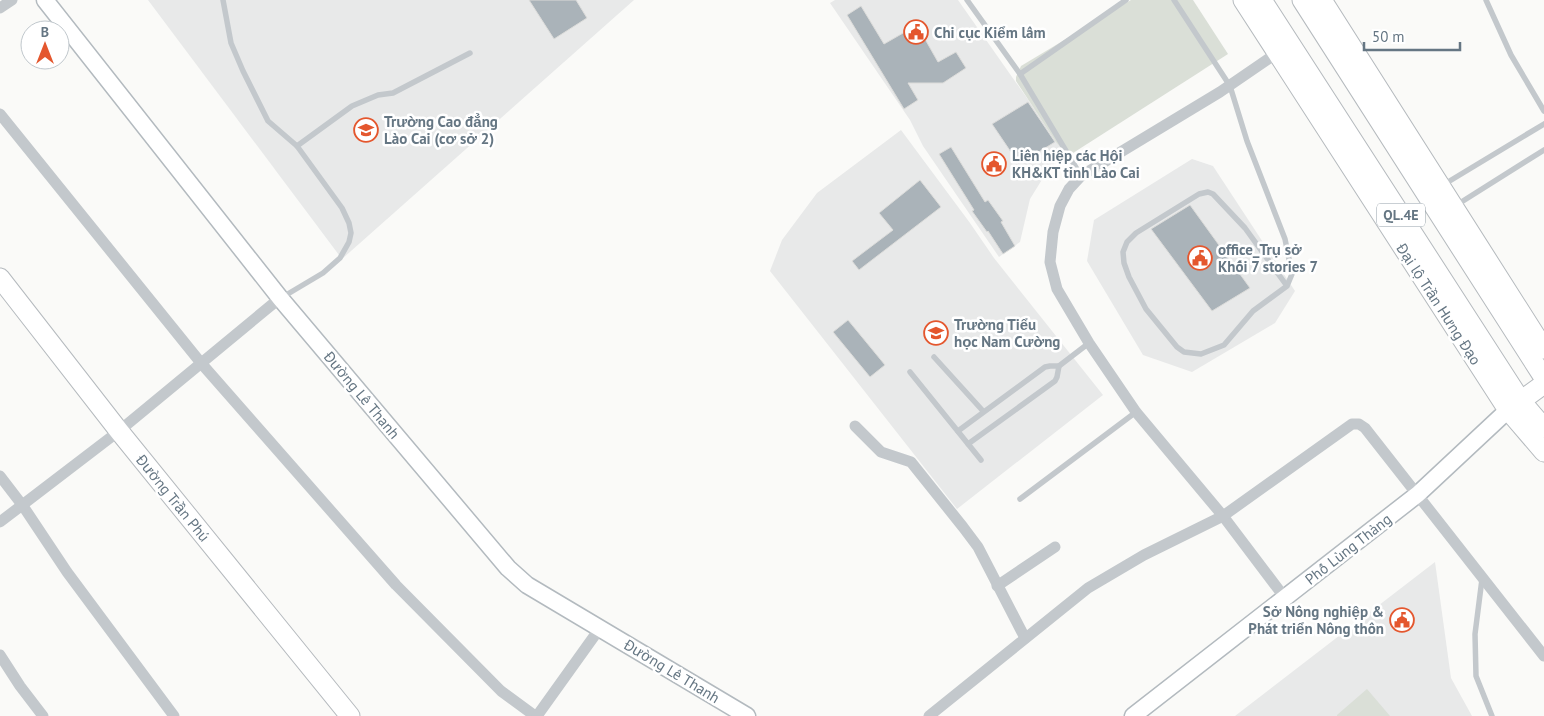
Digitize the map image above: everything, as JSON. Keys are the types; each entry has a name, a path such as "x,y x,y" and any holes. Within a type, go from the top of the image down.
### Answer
{"main road":[{"name":"Đại lộ Trần Hưng Đạo","path":"1243,0 1544,452"},
{"name":"Đại lộ Trần Hưng Đạo","path":"1262,0 1514,406 1544,428"},
{"name":"QL.4E","path":"1302,0 1544,378"},
{"path":"1322,0 1544,349"},
{"name":"Đường Trần Phú","path":"0,278 119,431 350,716"},
{"path":"1514,406 1544,384"}],"street":[{"path":"0,8 12,0"},
{"name":"Đường Lê Thanh","path":"44,0 280,298 508,568 527,585 747,716"},
{"path":"1277,53 1230,86 1081,176 1069,189 1060,206 1053,232 1050,262 1057,289 1136,412 1223,516 1284,598"},
{"path":"0,114 201,363 396,586 501,691 536,716 600,628"},
{"path":"0,522 119,431 280,298"},
{"name":"Phố Lùng Thàng","path":"1133,716 1418,494 1514,406"},
{"path":"929,716 1088,588 1144,555 1223,516 1352,424 1359,424 1365,428 1544,656"},
{"path":"855,426 882,452 911,462 978,547 1025,638"},
{"path":"0,476 23,506 67,572 174,716"},
{"path":"997,586 1054,548"},
{"path":"0,655 20,686 43,716"}],"lane":[{"path":"222,0 231,43 268,121 298,146 342,208 349,222 351,233 349,242 340,258 323,272 280,298"},
{"path":"966,0 1020,74 1081,176"},
{"path":"1020,74 1126,0"},
{"path":"1174,0 1230,86 1247,141 1284,239 1292,274 1287,286 1253,310 1224,345 1201,354 1184,352 1177,347 1146,309 1129,277 1124,263 1123,252 1127,242 1136,233 1199,194 1208,192 1213,194 1245,228 1287,286"},
{"path":"1486,0 1511,55 1544,111"},
{"path":"298,146 352,106 378,95 393,93 470,53"},
{"path":"1441,187 1544,124"},
{"path":"1454,207 1544,150"},
{"path":"958,431 1045,367 1058,366 1090,343"},
{"path":"934,358 982,412"},
{"path":"968,444 1055,380 1058,366"},
{"path":"910,372 981,460"},
{"path":"1020,500 1136,412"},
{"path":"1482,576 1475,634 1476,676 1492,716"}],"shaded area":[{"name":"Trường Cao đẳng Lào Cai (cơ sở 2)","path":"148,0 634,0 342,259"},
{"path":"835,0 958,0 1064,151 1043,178 1030,199 1020,242 999,257 923,146 910,120 830,3"},
{"path":"1131,0 1193,0 1228,54 1073,153 1064,151 1056,142 1016,81 1016,77 1021,66"},
{"name":"Trường Tiểu học Nam Cường","path":"901,130 994,258 1103,395 957,509 770,271 782,240 817,193"},
{"path":"1192,159 1213,166 1295,291 1275,323 1192,372 1143,355 1087,261 1094,220"},
{"name":"Sở Nông nghiệp & Phát triển Nông thôn","path":"1435,562 1451,678 1472,716 1235,716"},
{"path":"1367,689 1390,716 1337,716 1337,715"}],"building":[{"path":"529,0 576,0 587,18 554,39"},
{"path":"861,6 884,44 917,25 938,62 956,52 966,68 943,83 908,83 918,100 904,109 847,15"},
{"path":"1028,102 1055,142 1019,164 992,124"},
{"path":"951,147 985,202 988,200 1003,221 1001,222 1015,246 1003,254 972,211 974,210 939,154"},
{"path":"920,180 941,207 859,270 852,261 893,230 879,213"},
{"name":"office_Trụ sở Khối 7 stories 7","path":"1190,205 1250,288 1212,311 1151,229"},
{"path":"848,320 885,365 870,377 833,332"}],"place":[{"name":"Chi cục Kiểm lâm","path":"916,32"},
{"name":"Trường Cao đẳng Lào Cai (cơ sở 2)","path":"366,130"},
{"name":"Liên hiệp các Hội KH&KT tỉnh Lào Cai","path":"994,164"},
{"name":"office_Trụ sở Khối 7 stories 7","path":"1200,258"},
{"name":"Trường Tiểu học Nam Cường","path":"936,333"},
{"name":"Sở Nông nghiệp & Phát triển Nông thôn","path":"1402,620"}]}
